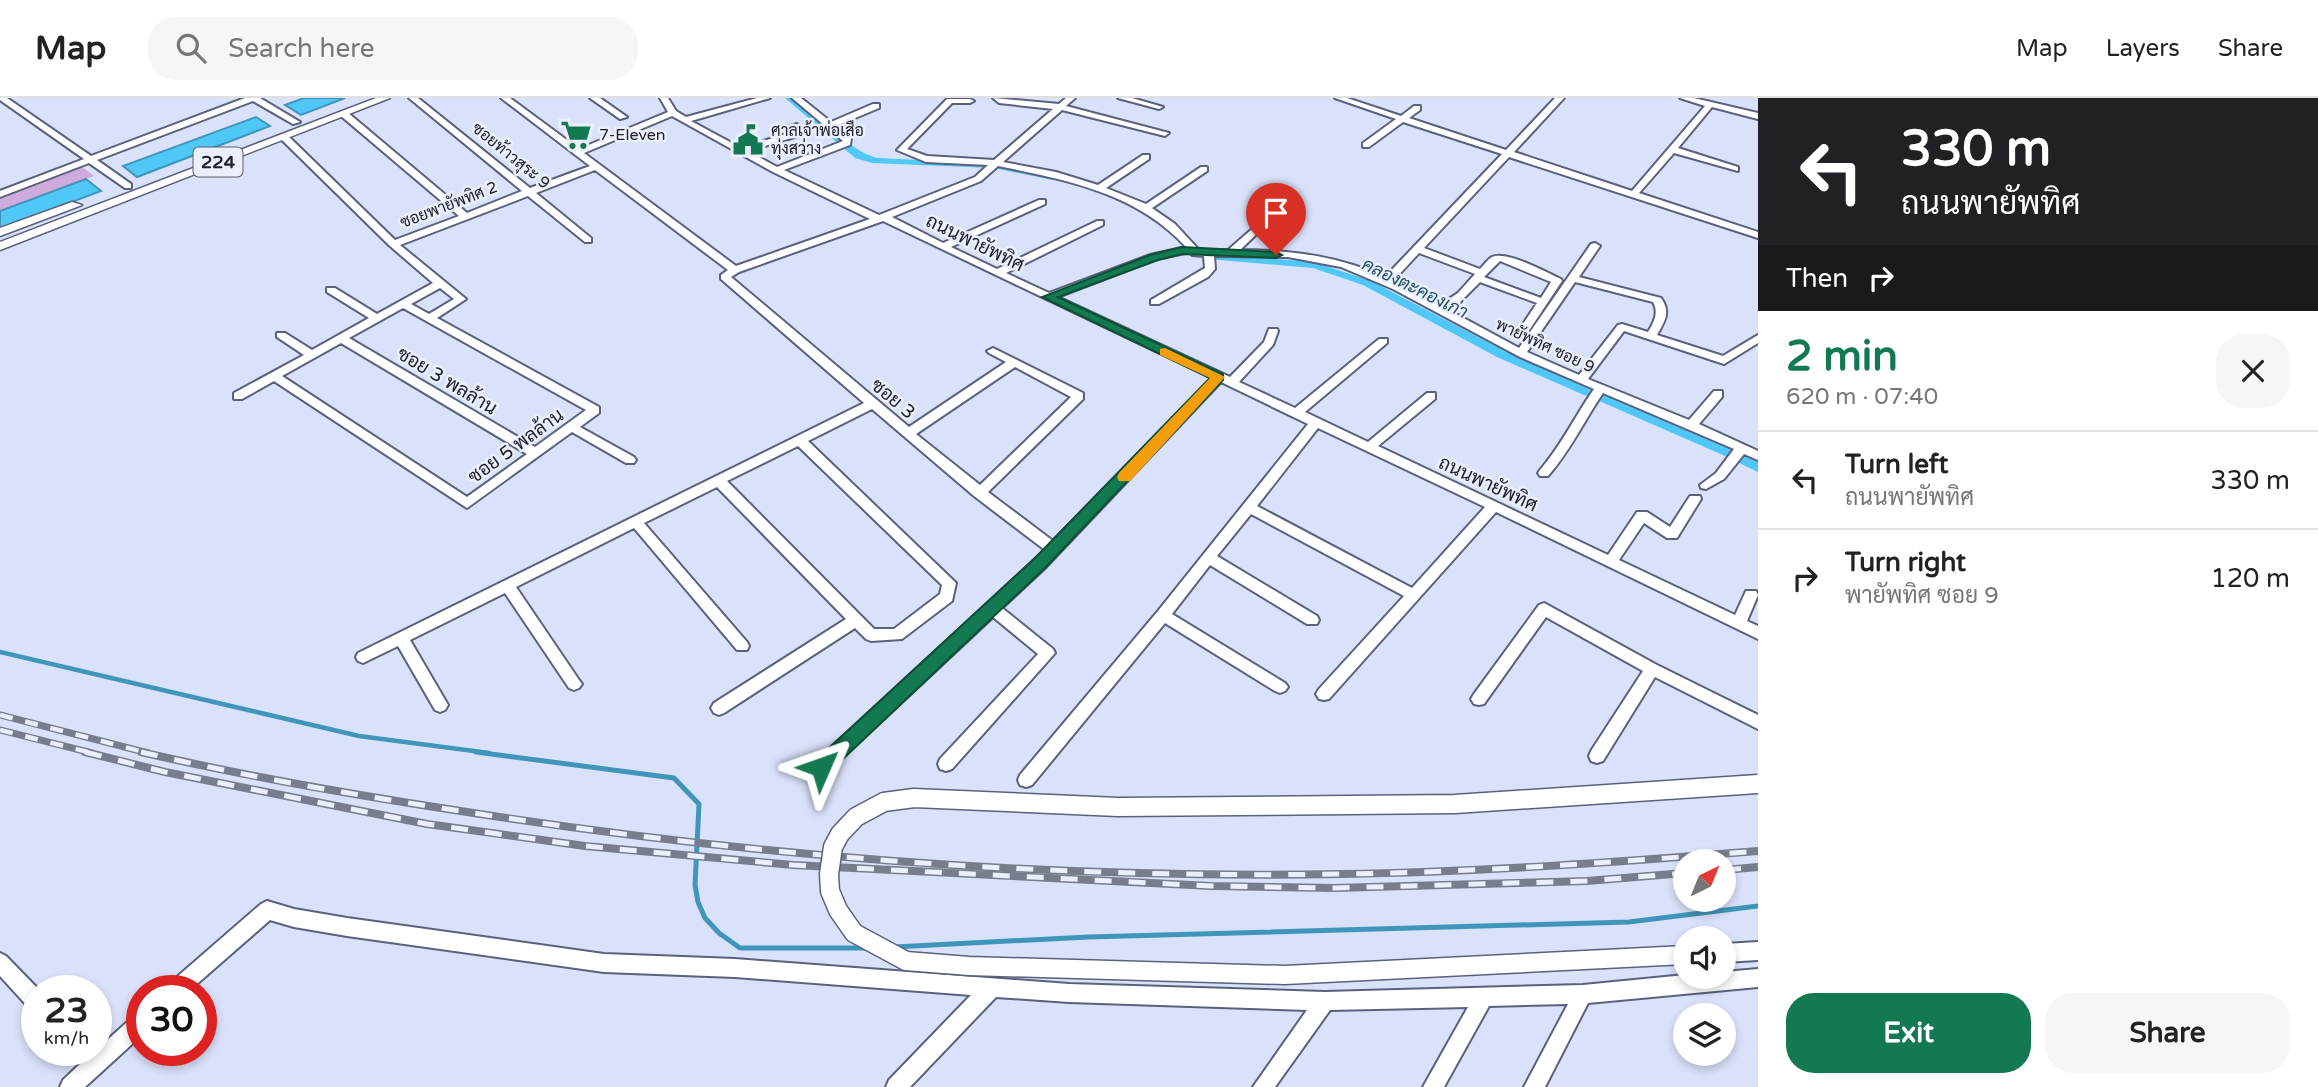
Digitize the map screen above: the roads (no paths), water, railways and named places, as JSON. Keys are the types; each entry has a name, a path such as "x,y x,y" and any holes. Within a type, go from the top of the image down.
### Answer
{"main road":[{"path":"0,232 122,192 358,98"},
{"name":"224","path":"0,246 122,192 284,137 385,98"},
{"path":"0,253 57,230 122,192"},
{"path":"0,237 48,223"}],"street":[{"path":"2,98 91,159 122,192"},
{"path":"0,194 253,98 296,122"},
{"name":"ซอยท้าวสุระ 9","path":"414,98 588,240"},
{"path":"505,98 735,270 882,218 978,179 1070,98"},
{"path":"594,98 623,117"},
{"path":"577,153 673,113 664,99 675,98"},
{"path":"684,120 766,98"},
{"path":"776,170 847,143 848,140 796,98"},
{"path":"997,98 999,101 1059,107 1165,133"},
{"path":"1122,98 1160,107"},
{"path":"1341,98 1758,235"},
{"path":"1387,281 1560,98"},
{"path":"1508,154 1568,98"},
{"path":"1684,98 1758,116"},
{"path":"970,101 950,101 901,150 926,159 996,163 1056,175 1099,188 1146,208 1172,226 1194,251"},
{"path":"1633,195 1710,105"},
{"path":"832,125 876,106"},
{"path":"1366,145 1417,108"},
{"name":"ถนนพายัพทิศ","path":"673,113 776,170 1316,422 1758,633"},
{"path":"344,114 465,216"},
{"path":"740,151 795,134 799,131 794,126"},
{"path":"284,137 393,244 461,299 429,318"},
{"path":"1671,149 1735,169"},
{"path":"1099,188 1146,157"},
{"name":"ซอยพายัพทิศ 2","path":"393,244 595,167"},
{"path":"1146,208 1204,169"},
{"path":"942,247 1042,202"},
{"path":"1230,254 1267,219"},
{"path":"997,273 1100,223"},
{"path":"1521,354 1595,246"},
{"path":"1417,248 1543,302"},
{"name":"พายัพทิศ ซอย 9","path":"1048,297 1154,257 1194,251 1318,258 1387,281 1521,354 1580,381 1692,425 1758,456"},
{"path":"1155,302 1204,275 1210,269 1209,253"},
{"path":"1438,310 1451,304 1494,260 1500,258 1553,277 1557,281 1520,336"},
{"name":"ซอย 3","path":"735,270 725,277 907,434 1054,550"},
{"path":"1572,278 1657,300 1663,309 1651,336"},
{"path":"238,396 440,283"},
{"path":"331,290 377,318"},
{"name":"ซอย 5 พลล้าน","path":"274,376 467,503 595,410 403,304"},
{"path":"1580,381 1622,327 1724,360 1758,338"},
{"path":"821,767 993,609 1225,380 1269,343 1273,331"},
{"path":"281,335 312,355"},
{"name":"ซอย 3 พลล้าน","path":"341,338 535,453"},
{"path":"1296,414 1383,341"},
{"path":"979,493 1079,396 993,351"},
{"path":"907,434 1014,362"},
{"path":"1544,473 1560,455 1574,427 1600,389"},
{"path":"1692,425 1718,394"},
{"path":"1369,447 1431,396"},
{"path":"363,657 872,404"},
{"path":"1026,780 1163,615 1316,422"},
{"path":"572,426 631,460"},
{"path":"719,481 871,635 897,635 947,597 950,583 800,440"},
{"path":"1706,485 1720,477 1742,448"},
{"path":"513,470 527,478"},
{"path":"1611,562 1642,515 1672,535 1695,499"},
{"path":"1324,694 1494,506"},
{"path":"1249,507 1413,595"},
{"path":"636,522 742,646"},
{"path":"1208,557 1312,620"},
{"path":"508,586 574,684"},
{"path":"1738,624 1751,595"},
{"path":"946,764 1048,653 993,609"},
{"path":"1479,699 1544,609 1758,722"},
{"path":"1163,615 1280,687"},
{"path":"719,708 857,619"},
{"path":"401,638 440,705"},
{"path":"1597,756 1652,668"},
{"path":"1673,956 1285,975 969,966 906,961 854,933 838,910 830,891 829,874 833,847 840,834 856,817 884,802 914,798 1118,807 1455,804 1758,784"},
{"path":"194,975 267,910 294,918 347,927 604,963 735,968 1069,993 1325,1002 1583,994 1758,978"},
{"path":"1736,952 1758,951"},
{"path":"0,962 21,985"},
{"path":"896,1087 993,986"},
{"path":"1534,1087 1583,994"},
{"path":"1433,1087 1484,998"},
{"path":"1263,1087 1325,1002"},
{"path":"112,1048 126,1036"},
{"path":"70,1087 92,1066"}],"water":[{"path":"304,98 345,98 301,115 285,105"},
{"path":"256,117 270,126 137,177 123,166"},
{"path":"86,179 101,191 0,229 0,211"}],"waterway":[{"name":"คลองตะคองเก่า","path":"790,98 843,142"},
{"name":"คลองตะคองเก่า","path":"847,146 859,156 876,161 989,166"},
{"name":"คลองตะคองเก่า","path":"997,167 1053,177"},
{"name":"คลองตะคองเก่า","path":"1212,257 1314,265 1367,283 1501,354 1589,392"},
{"name":"คลองตะคองเก่า","path":"1602,397 1730,453"},
{"name":"คลองตะคองเก่า","path":"1740,458 1758,467"},
{"path":"0,652 359,736 489,753"},
{"path":"476,752 674,778 699,804 695,885 705,918 719,933 740,948 868,948"},
{"path":"894,947 1088,937 1629,922 1758,906"}],"railway":[{"path":"0,715 148,753"},
{"path":"0,730 92,753"},
{"path":"85,752 165,772 427,824 585,846 793,865 1211,886 1334,888 1587,881 1673,874"},
{"path":"141,752 336,791 564,826 785,852 1008,868 1231,875 1394,873 1550,866 1758,851"},
{"path":"1736,869 1758,867"}],"place":[{"name":"7-Eleven","path":"576,135"},
{"name":"ศาลเจ้าพ่อเสือ ทุ่งสว่าง","path":"748,140"}]}
